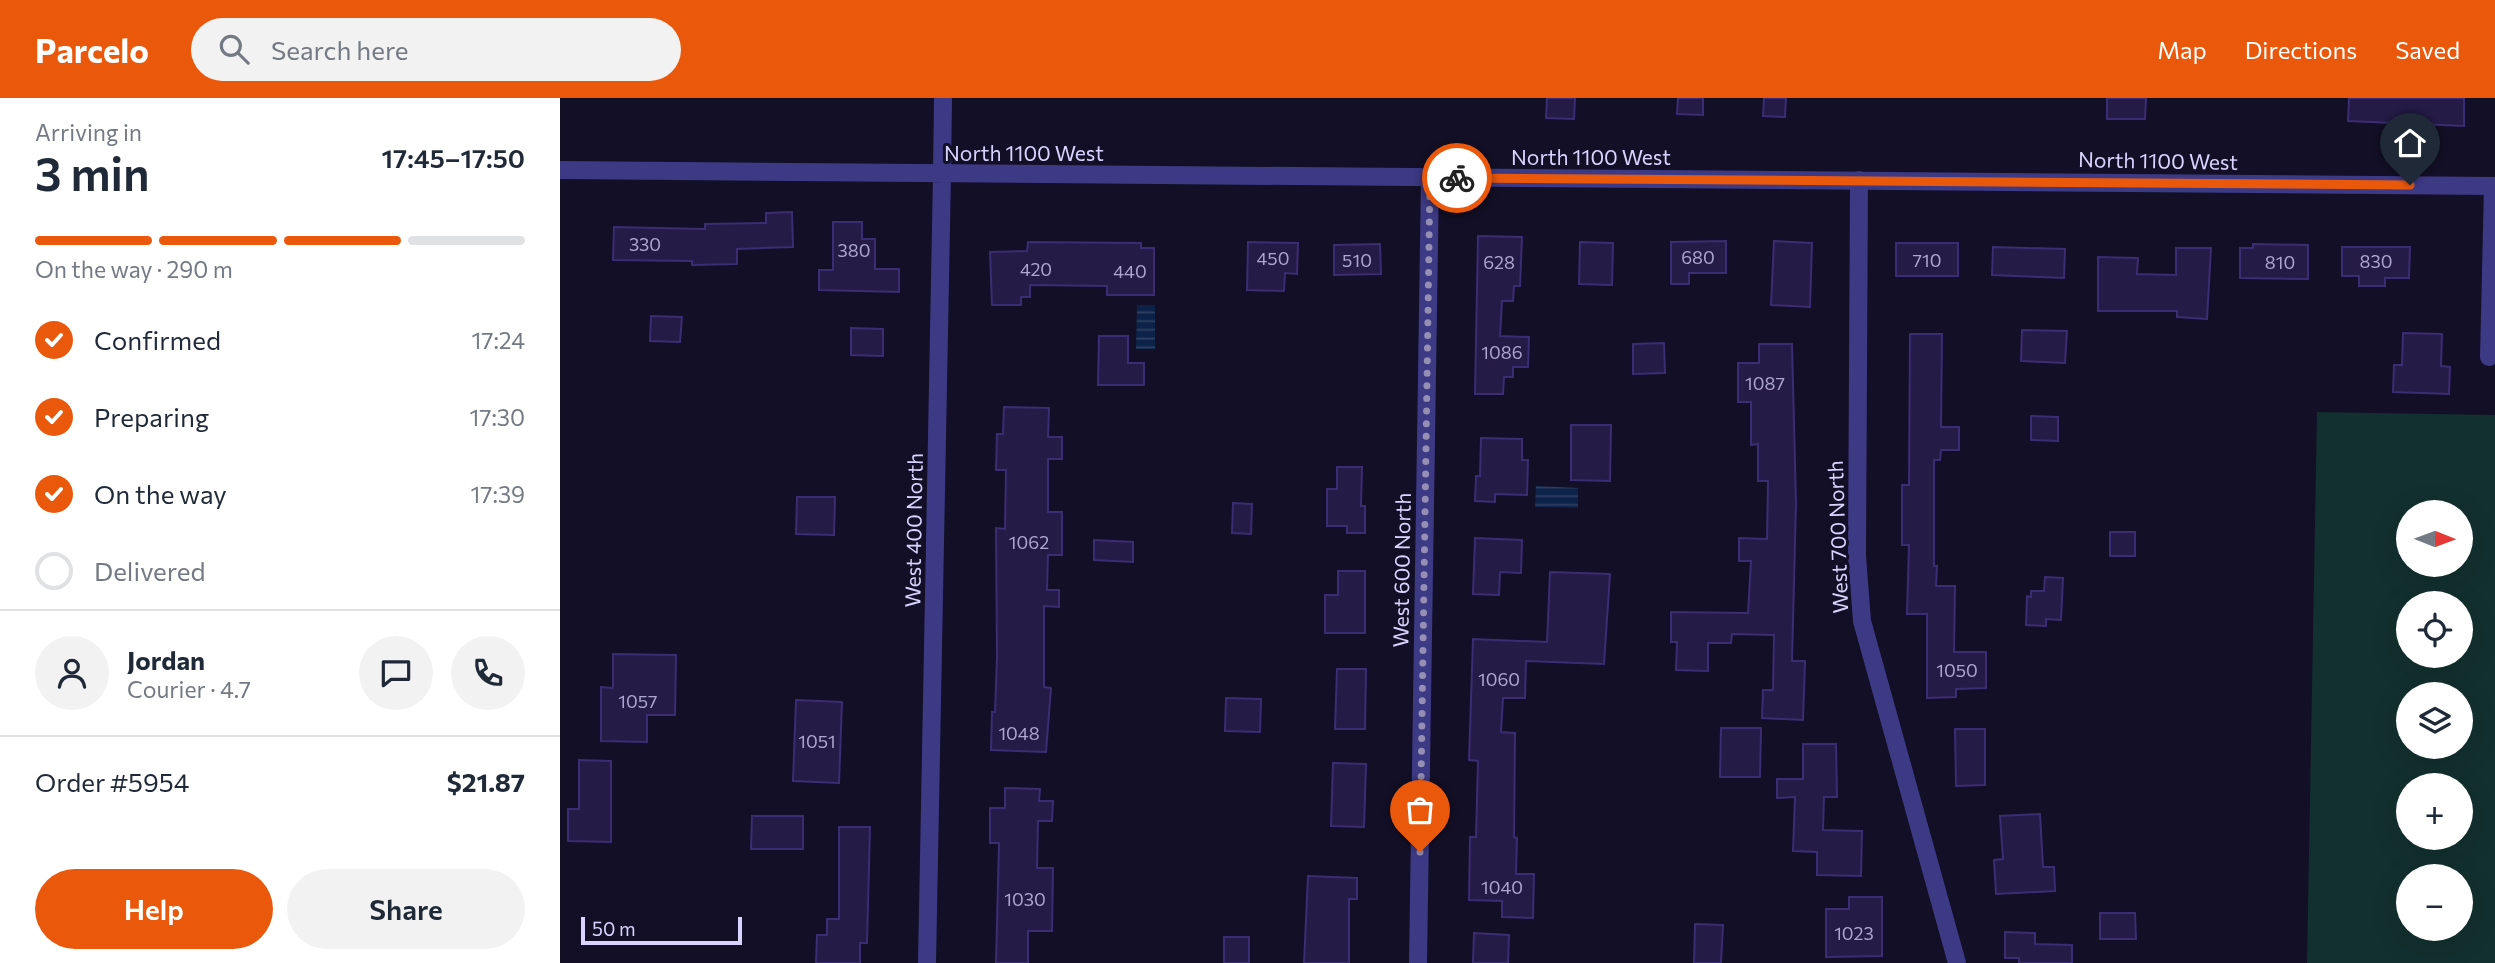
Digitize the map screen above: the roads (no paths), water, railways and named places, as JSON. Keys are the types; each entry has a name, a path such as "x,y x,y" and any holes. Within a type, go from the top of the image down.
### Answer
{"street":[{"name":"West 400 North","path":"927,963 943,98"},
{"name":"North 1100 West","path":"560,170 2494,186"},
{"name":"West 600 North","path":"1418,963 1430,178"},
{"name":"West 700 North","path":"1859,180 1857,556 1862,621 1957,963"},
{"path":"2488,357 2494,186"}],"water":[{"path":"1137,305 1155,305 1155,349 1136,349"},
{"path":"1536,486 1578,488 1578,508 1535,507"}]}
